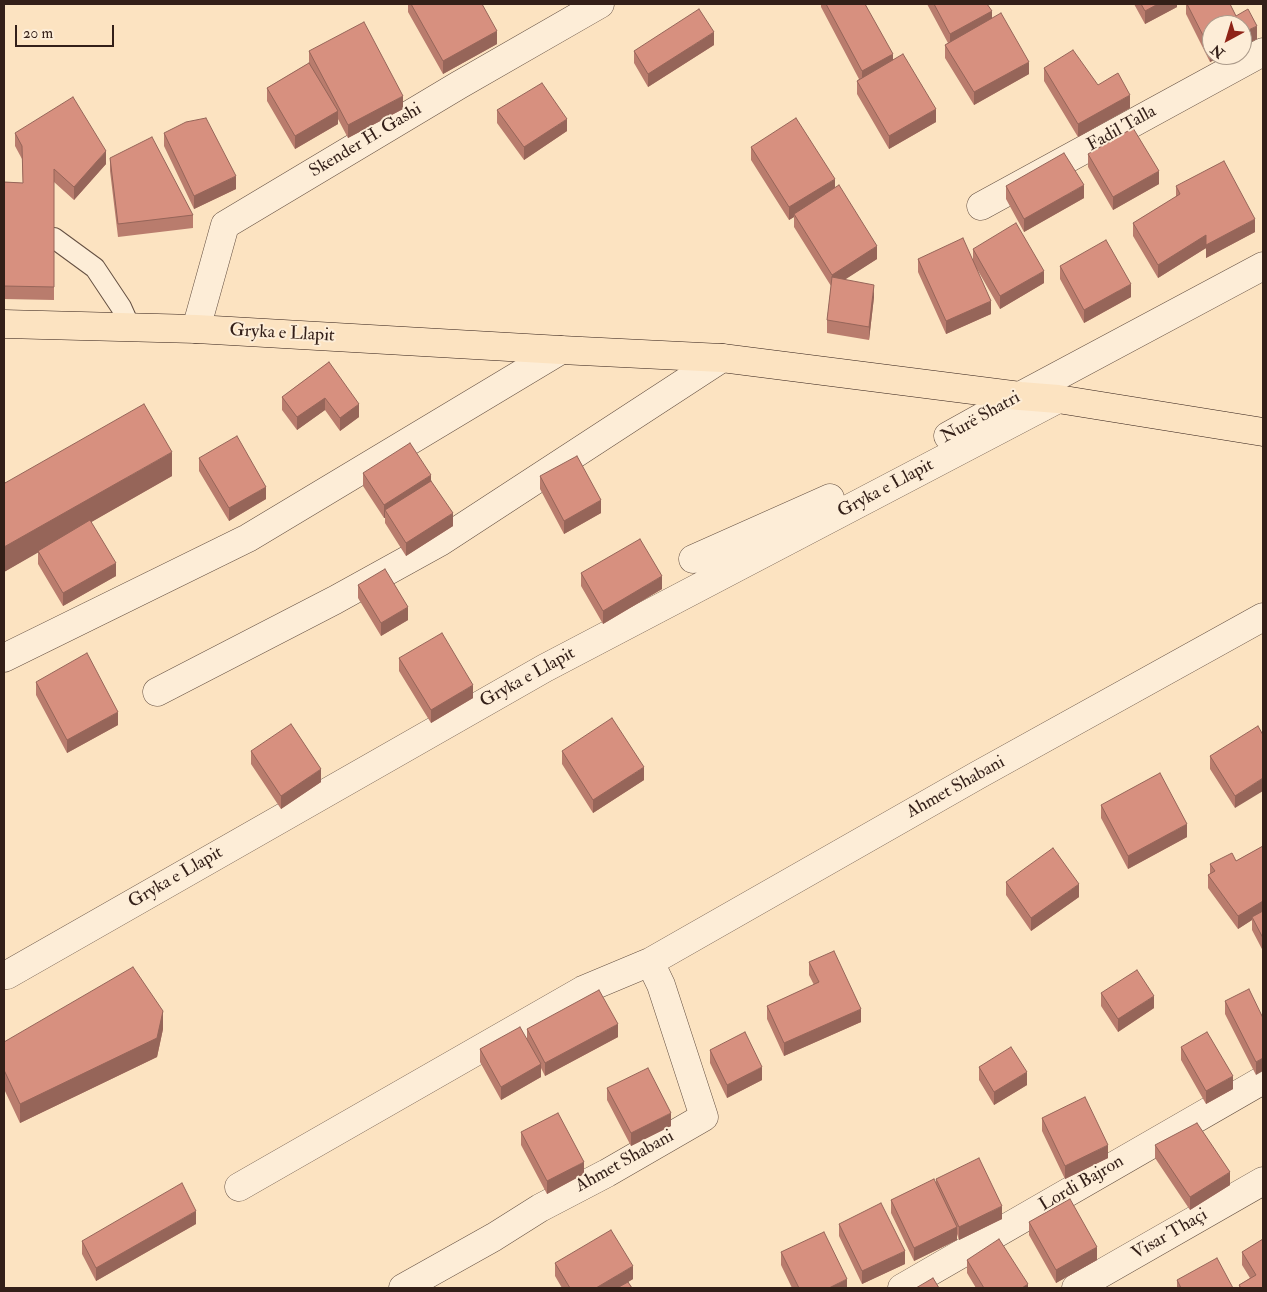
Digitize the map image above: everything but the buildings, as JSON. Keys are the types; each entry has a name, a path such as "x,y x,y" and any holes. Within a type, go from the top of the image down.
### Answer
{"main road":[{"name":"Gryka e Llapit","path":"4,324 196,328 722,358 1020,396 1058,399 1263,432"}],"street":[{"name":"Skender H. Gashi","path":"196,328 225,225 459,85 600,4"},
{"name":"Fadil Talla","path":"981,206 1263,52"},
{"name":"Nurë Shatri","path":"693,559 815,506 966,427 1020,396 1263,266"},
{"path":"4,658 248,538 561,350"},
{"path":"157,692 334,600 440,542 722,358"},
{"name":"Gryka e Llapit","path":"7,975 545,668 1058,399"},
{"name":"Ahmet Shabani","path":"240,1187 583,990 650,962 978,775 1263,617"},
{"name":"Ahmet Shabani","path":"403,1288 494,1237 540,1208 704,1117 661,985 650,962"},
{"name":"Lordi Bajron","path":"902,1288 1263,1080"},
{"name":"Visar Thaçi","path":"1076,1288 1263,1181"}],"lane":[{"path":"54,238 73,250 95,268 121,307 130,327"}]}
